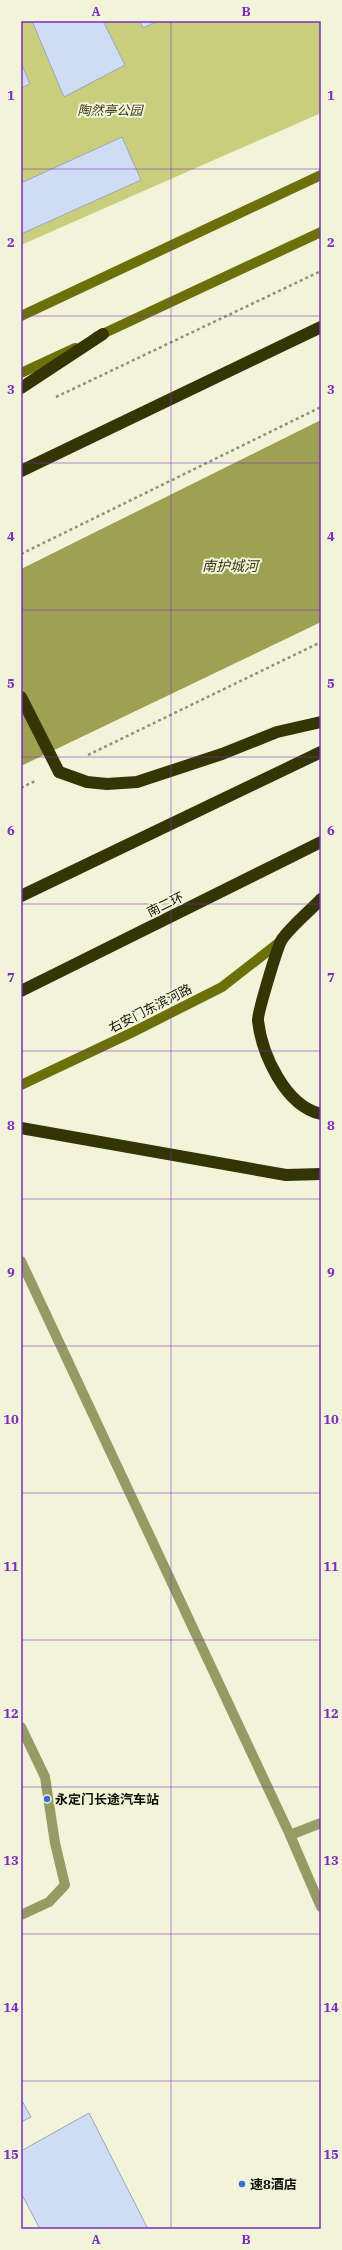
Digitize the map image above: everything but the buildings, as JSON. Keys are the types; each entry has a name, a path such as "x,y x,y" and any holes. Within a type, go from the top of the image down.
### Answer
{"highway":[{"path":"21,471 321,327"},
{"path":"21,388 103,334"},
{"path":"21,697 59,772 87,782 107,784 137,782 222,754 277,732 321,722"},
{"path":"21,896 321,752"},
{"name":"南二环","path":"21,991 321,842"},
{"path":"321,899 281,941 257,1019 267,1060 290,1095 312,1112 321,1114"},
{"path":"21,1128 286,1175 321,1174"}],"street":[{"path":"21,316 321,175"},
{"path":"21,373 321,232"},
{"name":"右安门东滨河路","path":"21,1084 133,1032 222,987 281,941"},
{"path":"21,1261 290,1835 321,1907"},
{"path":"21,1727 45,1777 55,1843 65,1885 49,1902 21,1915"},
{"path":"290,1835 321,1823"}],"path":[{"path":"53,398 321,271"},
{"path":"21,554 321,407"},
{"path":"86,756 321,642"},
{"path":"21,788 42,777"}],"green space":[{"name":"陶然亭公园","path":"21,21 321,21 321,113 21,245"}],"water":[{"name":"南护城河","path":"321,420 321,622 21,766 21,569"}],"place":[{"name":"永定门长途汽车站","path":"47,1799"},
{"name":"速8酒店","path":"242,2184"}]}
